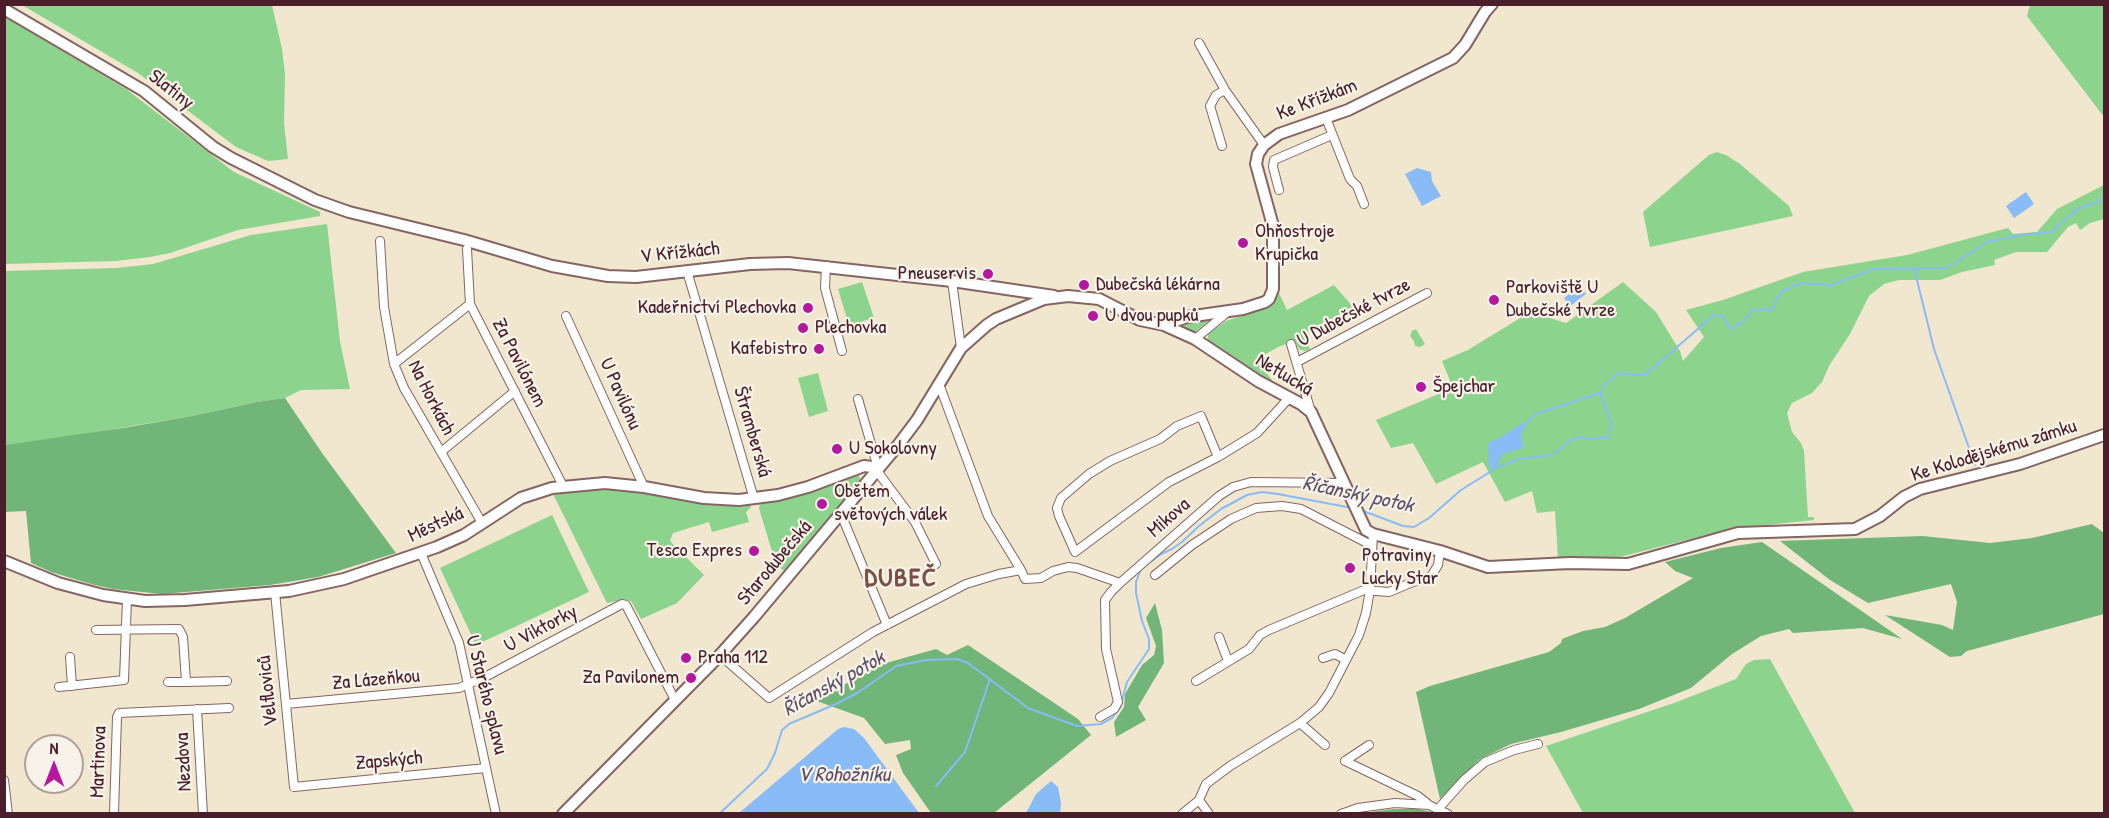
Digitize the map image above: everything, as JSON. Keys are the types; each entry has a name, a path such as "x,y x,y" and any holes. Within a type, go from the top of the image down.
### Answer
{"street":[{"name":"Ke Křížkám","path":"1228,311 1265,302 1269,299 1273,289 1273,226 1257,164 1258,154 1264,145 1279,134 1326,118 1379,95 1453,58 1465,45 1492,4"},
{"name":"Slatiny","path":"4,9 144,91 222,152 268,178 315,200"},
{"path":"1199,43 1225,90 1264,145"},
{"path":"1222,146 1210,106 1216,95 1225,90"},
{"path":"1326,118 1350,179 1357,186 1364,204"},
{"path":"1279,190 1273,167 1274,160 1332,135"},
{"name":"V Křížkách","path":"315,200 349,212 464,240 542,263 608,276 636,277 769,262 826,266 952,281 1057,297"},
{"name":"Na Horkách","path":"380,241 384,308 394,364 404,388 482,523"},
{"name":"Za Pavilónem","path":"467,249 470,304 563,486"},
{"path":"826,266 825,288 843,351"},
{"name":"Štramberská","path":"687,271 754,499"},
{"path":"952,281 961,348"},
{"name":"U Dubečské tvrze","path":"1297,362 1427,293"},
{"name":"Starodubečská","path":"563,813 720,655 879,468 917,420 961,348 987,325 1024,306 1057,297 1099,299 1140,320 1164,325"},
{"path":"394,364 470,304"},
{"path":"1164,325 1187,317 1228,311"},
{"path":"1195,339 1228,311"},
{"name":"U Pavilónu","path":"566,316 644,487"},
{"name":"Netlucká","path":"1164,325 1195,339 1258,381 1290,397 1311,412 1361,523 1372,540"},
{"path":"1291,344 1311,412"},
{"path":"939,384 984,508 1025,579 1041,578 1053,571 1068,567 1120,583"},
{"path":"441,452 515,391"},
{"path":"1218,457 1201,416 1177,426 1160,439 1116,458 1089,474 1061,498 1057,508 1075,552 1169,482 1218,457 1257,433 1290,397"},
{"path":"858,399 880,475 915,522 936,564"},
{"name":"Ke Kolodějskému zámku","path":"1372,540 1440,551 1488,567 1576,563 1618,565 1648,559 1738,533 1855,529 1880,516 1904,497 1920,489 2020,464 2104,435"},
{"name":"Městská","path":"4,561 58,584 127,599 175,601 275,592 323,585 421,553 453,541 521,498 563,486 605,483 644,487 704,498 754,499 808,487 864,466 879,468"},
{"name":"Mikova","path":"1100,717 1114,710 1118,702 1106,649 1105,600 1110,592 1219,496 1233,487 1251,482 1343,483"},
{"name":"Mikova","path":"1155,575 1192,544 1231,519 1256,508 1282,506 1301,509 1372,540"},
{"path":"841,514 887,626"},
{"path":"1182,813 1199,800 1206,784 1230,766 1300,723 1319,707 1329,693 1363,622 1370,590 1372,540"},
{"path":"1196,681 1249,649 1264,632 1364,590 1389,592 1430,578 1438,565 1440,551"},
{"name":"U Starého splavu","path":"421,553 459,643 496,813"},
{"path":"720,655 769,698 861,639 966,584 1021,570"},
{"name":"Velfloviců","path":"275,592 294,787"},
{"path":"59,687 124,680 127,599"},
{"name":"U Viktorky","path":"467,686 624,604 675,700"},
{"path":"96,630 179,629 183,637 186,682"},
{"path":"1219,637 1228,661"},
{"path":"1323,658 1335,654 1346,660"},
{"path":"70,657 72,686"},
{"path":"168,682 227,681"},
{"name":"Za Lázeňkou","path":"286,704 467,686"},
{"path":"198,709 229,708"},
{"name":"Martinova","path":"114,813 119,713 198,709"},
{"name":"Nezdova","path":"198,709 203,813"},
{"path":"1300,723 1325,746"},
{"path":"1439,808 1464,780 1485,762 1514,750 1538,744"},
{"path":"1369,745 1345,761 1419,796 1429,805"},
{"name":"Zapských","path":"294,787 486,768"},
{"path":"4,780 8,813"},
{"path":"1199,800 1209,813"},
{"path":"1341,813 1358,808 1395,803 1429,805 1448,813"}],"green space":[{"path":"22,5 272,5 285,74 284,123 288,159 268,161 236,147 138,73"},
{"path":"2030,5 2104,5 2104,117 2027,16"},
{"path":"5,17 126,89 234,172 320,212 320,216 238,230 170,253 150,257 116,261 5,264"},
{"path":"1717,152 1740,164 1789,206 1793,216 1650,247 1643,212 1709,155"},
{"path":"2104,185 2104,219 2090,223 2080,230 2076,223 2068,227 2047,252 2016,252 1994,260 1995,265 1962,272 1940,280 1899,280 1884,284 1869,296 1822,382 1812,393 1792,403 1787,413 1792,432 1804,451 1808,517 1814,517 1814,520 1729,529 1612,559 1558,558 1555,511 1537,513 1532,491 1505,502 1483,462 1436,484 1413,443 1391,448 1376,420 1453,388 1442,361 1468,350 1530,312 1566,323 1623,282 1656,312 1680,351 1683,361 1704,337 1686,310 1723,300 1803,272 1907,255 2008,228 2013,234 2037,232 2057,209"},
{"path":"327,224 340,342 350,389 301,390 285,398 197,415 5,445 4,271 117,268 153,264 251,235"},
{"path":"862,282 874,318 849,325 838,289"},
{"path":"1334,285 1353,307 1303,334 1310,349 1305,351 1299,349 1295,341 1278,347 1256,360 1276,385 1248,371 1208,342 1208,334 1226,321 1268,307 1274,300 1277,289 1287,310"},
{"path":"1207,318 1209,321 1195,332 1181,327 1182,323"},
{"path":"1416,329 1425,344 1420,347 1415,346 1410,336"},
{"path":"818,373 828,411 809,417 798,378"},
{"path":"285,398 322,453 396,553 318,577 270,585 162,594 113,589 91,584 51,572 31,563 26,511 5,512 5,445 129,427"},
{"path":"859,475 861,482 853,491 844,478"},
{"path":"840,479 850,494 786,572 776,565 759,508 760,503"},
{"path":"583,489 636,491 727,506 750,505 751,507 746,512 749,522 712,532 709,522 673,533 670,541 704,575 677,603 641,619 631,601 621,600 607,603 553,494"},
{"path":"552,515 589,592 476,645 440,568"},
{"path":"2092,524 2104,533 2104,614 1967,651 1961,656 1950,657 1885,615 1942,625 1953,630 1957,602 1951,584 1868,603 1830,580 1780,541 1923,536 1990,543 2032,538"},
{"path":"1762,542 1902,639 1863,628 1793,633 1789,629 1761,636 1732,654 1691,688 1639,709 1511,744 1480,759 1440,799 1416,692 1549,652 1561,643 1562,639 1583,631 1605,627 1625,618 1693,578 1675,571 1665,562 1721,548"},
{"path":"1155,603 1162,630 1164,663 1138,707 1146,720 1116,737 1114,722 1124,707 1125,694 1142,665 1154,655 1156,646 1146,618"},
{"path":"968,645 1078,719 1091,735 994,813 931,813 903,773 896,755 911,749 910,740 885,744 864,718 814,700 886,663 936,649 947,655"},
{"path":"1770,659 1855,813 1583,813 1546,746 1674,703 1736,679 1746,664 1754,660"},
{"path":"1417,809 1437,813 1363,813"}],"water":[{"path":"1417,168 1431,172 1432,181 1441,196 1422,206 1405,174"},
{"path":"2026,192 2034,204 2014,218 2006,206"},
{"path":"1580,286 1586,294 1570,306 1564,298"},
{"path":"1523,423 1527,426 1521,432 1523,448 1502,454 1497,466 1491,469 1488,443"},
{"name":"V Rohožníku","path":"844,727 854,729 864,738 919,813 739,813 838,729"},
{"path":"1051,781 1058,787 1060,813 1026,813 1036,794"}],"waterway":[{"name":"Říčanský potok","path":"1361,510 1403,526 1414,527 1429,518 1461,490 1498,467 1519,459 1552,455 1579,437 1591,439 1608,437 1612,426 1601,395 1604,385 1619,373 1638,375 1647,373 1714,315 1723,316 1731,329 1745,320 1752,310 1771,310 1781,292 1801,283 1831,285 1874,269 1947,268 1987,242 2051,232 2079,208 2100,201 2104,197"},
{"path":"1914,268 1934,349 1975,465"},
{"path":"1524,425 1536,414 1600,393"},
{"name":"Říčanský potok","path":"719,814 767,769 782,730 789,724 859,692 896,666 926,660 957,659 968,663 1028,708 1077,726 1101,724 1112,718 1120,708 1127,682 1149,649 1149,639 1142,621 1136,593 1136,582 1141,569 1182,542 1221,509 1247,495 1262,492 1352,508"},
{"path":"936,786 965,752 990,679"}],"place":[{"name":"Ohňostroje Krupička","path":"1243,243"},
{"name":"Pneuservis","path":"988,274"},
{"name":"Dubečská lékárna","path":"1084,285"},
{"name":"Parkoviště U Dubečské tvrze","path":"1494,300"},
{"name":"Kadeřnictví Plechovka","path":"808,308"},
{"name":"U dvou pupků","path":"1093,316"},
{"name":"Plechovka","path":"803,328"},
{"name":"Kafebistro","path":"819,349"},
{"name":"Špejchar","path":"1421,387"},
{"name":"U Sokolovny","path":"837,449"},
{"name":"Obětem světových válek","path":"822,504"},
{"name":"Tesco Expres","path":"754,551"},
{"name":"Potraviny Lucky Star","path":"1350,568"},
{"name":"Praha 112","path":"686,658"},
{"name":"Za Pavilonem","path":"691,678"}],"district":[{"name":"DUBEČ","path":"901,579"}]}
